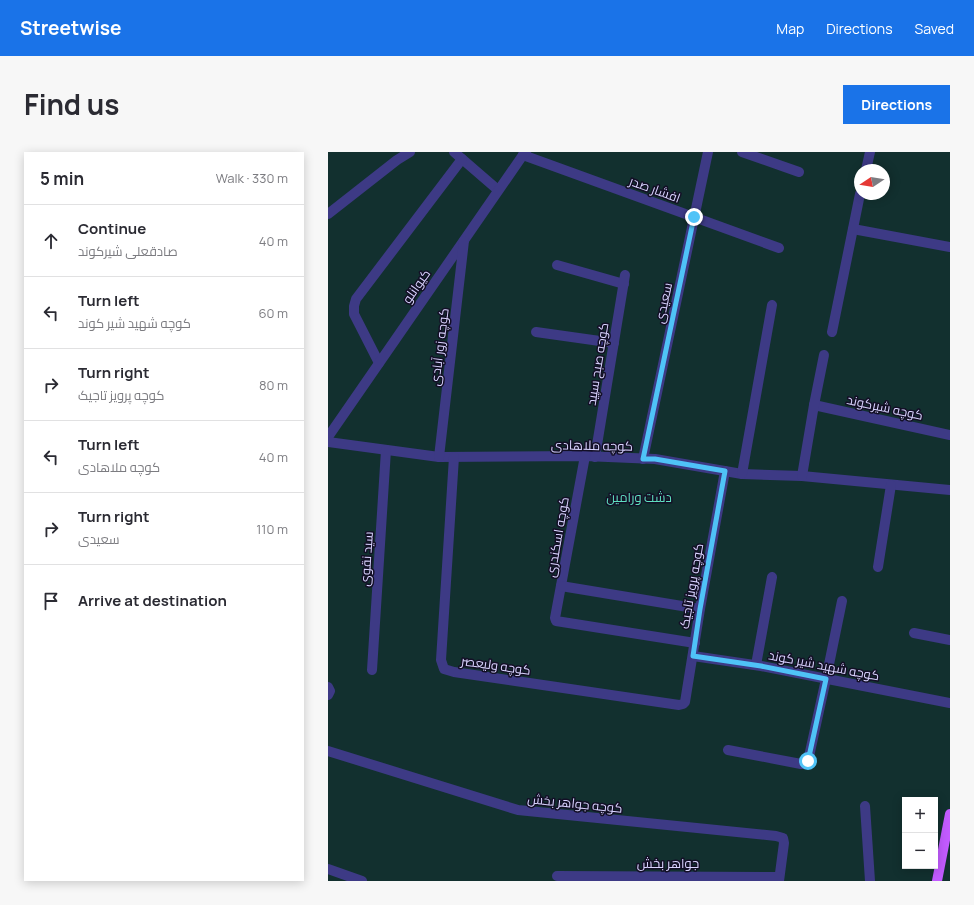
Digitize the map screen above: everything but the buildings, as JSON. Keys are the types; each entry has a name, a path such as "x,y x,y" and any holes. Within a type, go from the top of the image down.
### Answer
{"main road":[{"path":"937,881 950,814"}],"street":[{"path":"328,214 395,156 410,152"},
{"path":"454,152 498,190"},
{"name":"سعیدی","path":"643,459 708,152"},
{"path":"742,152 799,172"},
{"path":"867,164 870,152"},
{"name":"افشار صدر","path":"524,154 779,248"},
{"name":"کیوانلو","path":"328,437 524,154"},
{"path":"379,363 354,314 356,299 462,159"},
{"path":"832,332 859,200"},
{"path":"853,229 950,247"},
{"name":"کوچه زور آبادی","path":"439,458 464,240"},
{"name":"کوچه صبح سپید","path":"557,265 624,279 614,343 590,456"},
{"path":"742,474 772,305"},
{"path":"536,332 614,343"},
{"path":"802,476 824,355"},
{"name":"کوچه شیرکوند","path":"814,405 950,435"},
{"name":"کوچه ملاهادی","path":"328,442 439,458 590,456 655,459 742,474 802,476 950,490"},
{"name":"سید نقوی","path":"372,670 386,450"},
{"name":"کوچه اسکندری","path":"590,456 561,586 555,618 556,621 695,643"},
{"name":"کوچه ولیعصر","path":"454,457 441,660 444,669 461,674 679,705 683,704"},
{"name":"کوچه پرویز تاجیک","path":"683,704 685,702 725,471"},
{"path":"878,567 890,485"},
{"path":"756,665 772,577"},
{"path":"561,586 700,609"},
{"path":"728,750 806,764 808,761 842,601"},
{"path":"914,633 950,640"},
{"name":"کوچه شهید شیر کوند","path":"693,656 756,665 950,703"},
{"name":"کوچه جواهر بخش","path":"328,751 518,810 776,836 783,838 784,843 779,879"},
{"path":"865,806 870,881"},
{"path":"328,869 362,881"},
{"name":"جواهر بخش","path":"558,876 779,879"}],"green space":[{"name":"دشت ورامین","path":"328,152 950,152 950,881 328,881"}],"route":[{"path":"694,217 643,459 655,459 725,471 693,656 761,666 826,679 808,761"}]}
